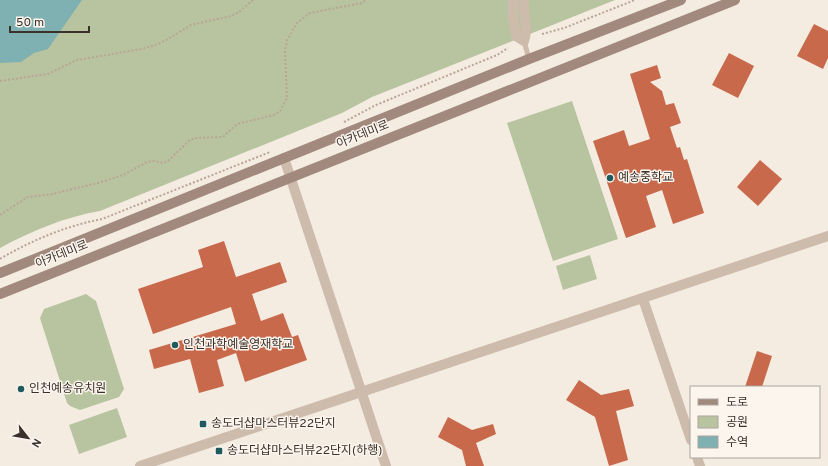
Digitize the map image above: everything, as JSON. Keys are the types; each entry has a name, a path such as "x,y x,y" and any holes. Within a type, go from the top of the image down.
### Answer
{"main road":[{"name":"아카데미로","path":"0,273 529,59 682,0"},
{"name":"아카데미로","path":"0,294 291,179 534,79 735,0"}],"street":[{"path":"513,0 512,17 516,36 524,42 528,32 524,0"},
{"path":"284,158 386,466"},
{"path":"140,466 828,236"},
{"path":"643,299 690,437"}],"lane":[{"path":"524,42 529,59"}],"path":[{"path":"0,81 48,74 77,60 161,43 191,25 231,16 239,12 253,0"},
{"path":"0,215 28,197 52,194 123,176 147,162 153,161 163,163 168,161 186,144 195,138 223,137 237,124 274,115 280,111 287,98 285,52 287,40 297,24 310,13 362,3 366,0"},
{"path":"542,34 564,28 635,0"},
{"path":"338,124 376,105 497,55 508,48"},
{"path":"0,258 24,245 76,224 102,219 272,151"}],"green space":[{"path":"0,0 615,0 372,97 342,113 100,211 48,225 0,248"},
{"path":"572,101 618,239 553,261 507,123"},
{"path":"590,255 597,279 563,290 556,266"},
{"path":"86,294 96,301 124,389 119,397 80,410 70,406 67,403 40,318 44,309"},
{"path":"117,408 127,437 79,454 69,425"}],"water":[{"path":"0,0 82,0 48,49 34,53 21,62 0,63"}],"building":[{"path":"814,24 828,31 828,58 823,69 797,56"},
{"path":"729,53 754,66 738,98 712,85"},
{"name":"예송중학교","path":"657,65 661,78 650,82 662,91 666,105 674,103 681,123 670,127 677,148 680,147 684,160 687,159 704,213 673,224 662,190 646,196 656,227 626,238 593,141 624,130 629,146 650,139 630,74"},
{"path":"760,160 782,179 758,206 737,187"},
{"path":"224,241 236,277 280,262 287,282 252,294 261,321 283,313 292,337 298,335 307,360 245,382 236,353 217,360 224,386 199,393 190,359 154,369 149,350 236,324 231,307 153,334 138,289 203,267 198,250"},
{"path":"757,351 772,356 762,386 745,386"},
{"path":"579,380 601,395 629,389 634,406 616,411 628,460 609,466 595,417 566,400"},
{"path":"448,417 472,430 493,424 496,434 476,443 484,466 466,466 462,450 438,437"}],"place":[{"name":"예송중학교","path":"610,178"},
{"name":"인천과학예술영재학교","path":"175,345"},
{"name":"인천예송유치원","path":"21,389"},
{"name":"송도더샵마스터뷰22단지","path":"203,424"},
{"name":"송도더샵마스터뷰22단지(하행)","path":"219,451"}]}
